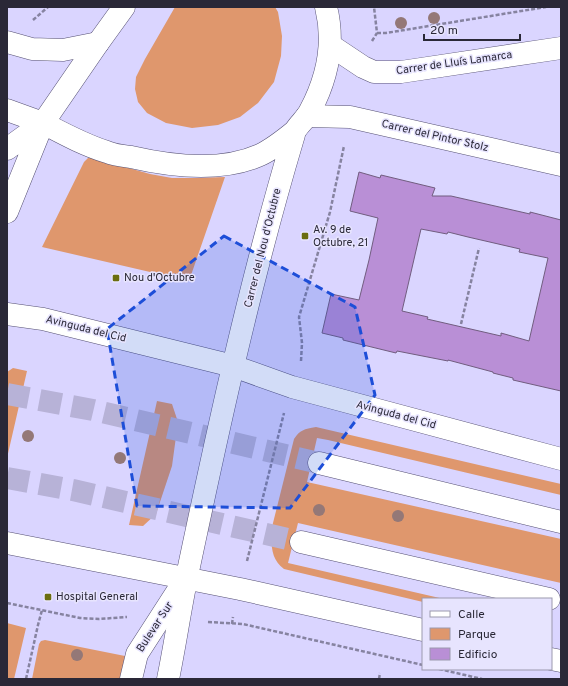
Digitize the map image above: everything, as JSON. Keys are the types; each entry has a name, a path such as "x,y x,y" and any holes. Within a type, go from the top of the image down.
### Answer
{"main road":[{"path":"7,212 43,123 124,7"},
{"name":"Carrer del Nou d'Octubre","path":"233,366 275,198 301,124 316,99 326,73 330,45 330,26 326,7"},
{"path":"7,42 32,49 63,50 98,43"},
{"name":"Carrer de Lluís Lamarca","path":"330,45 363,67 374,72 401,72 561,48"},
{"name":"Carrer del Nou d'Octubre","path":"7,110 43,123 70,138 108,152 151,162 176,165 203,165 238,162 260,155 279,143 301,124"},
{"name":"Carrer del Pintor Stolz","path":"301,124 350,117 561,165"},
{"path":"7,149 43,123"},
{"name":"Avinguda del Cid","path":"7,314 43,319 233,366 292,387 561,459"},
{"path":"168,679 186,578 233,366"},
{"path":"319,463 561,522"},
{"path":"301,542 546,598"},
{"path":"7,543 186,578 422,630"},
{"name":"Bulevar Sur","path":"131,679 137,654 186,578"}],"path":[{"path":"374,7 377,33 386,33 546,7"},
{"path":"300,363 302,343 299,317 330,212 345,139"},
{"path":"461,324 479,248"},
{"path":"247,561 282,421"},
{"path":"7,602 42,610 26,679"},
{"path":"232,624 243,624 422,665"},
{"path":"443,670 482,679"},
{"path":"379,679 380,673"}],"highlighted area":[{"path":"224,236 355,307 375,395 290,508 137,506 107,329"}],"green space":[{"path":"175,7 275,7 278,12 282,36 281,56 274,82 258,103 240,117 218,125 192,128 166,123 147,113 138,102 135,89 136,77"},
{"path":"88,158 93,158 150,174 172,178 225,177 189,281 42,247 84,162"},
{"path":"13,368 27,371 7,458 7,372"},
{"path":"157,401 172,404 178,422 172,466 156,514 143,526 129,525"},
{"path":"316,427 561,484 561,495 317,438 307,482 561,539 561,583 298,523 288,563 440,598 422,598 422,602 284,569 279,565 272,550 272,527 294,439 303,430"},
{"path":"7,623 26,628 14,679 7,679"},
{"path":"45,640 125,656 120,679 32,679 39,644 41,641"}],"building":[{"path":"359,172 380,178 381,175 435,188 432,196 451,196 530,214 530,212 561,220 561,391 513,380 513,378 448,360 397,351 396,353 343,340 343,338 322,333 331,294 359,300 369,260 378,218 350,211","holes":["421,229 447,234 448,232 520,249 519,252 548,258 529,341 501,333 501,336 427,319 428,317 402,311"]}],"tunnel":[{"path":"7,394 93,410 319,463"},
{"path":"7,478 73,490 301,542"}],"place":[{"name":"Av. 9 de Octubre, 21","path":"305,236"},
{"name":"Nou d'Octubre","path":"116,278"},
{"name":"Hospital General","path":"48,597"}]}
